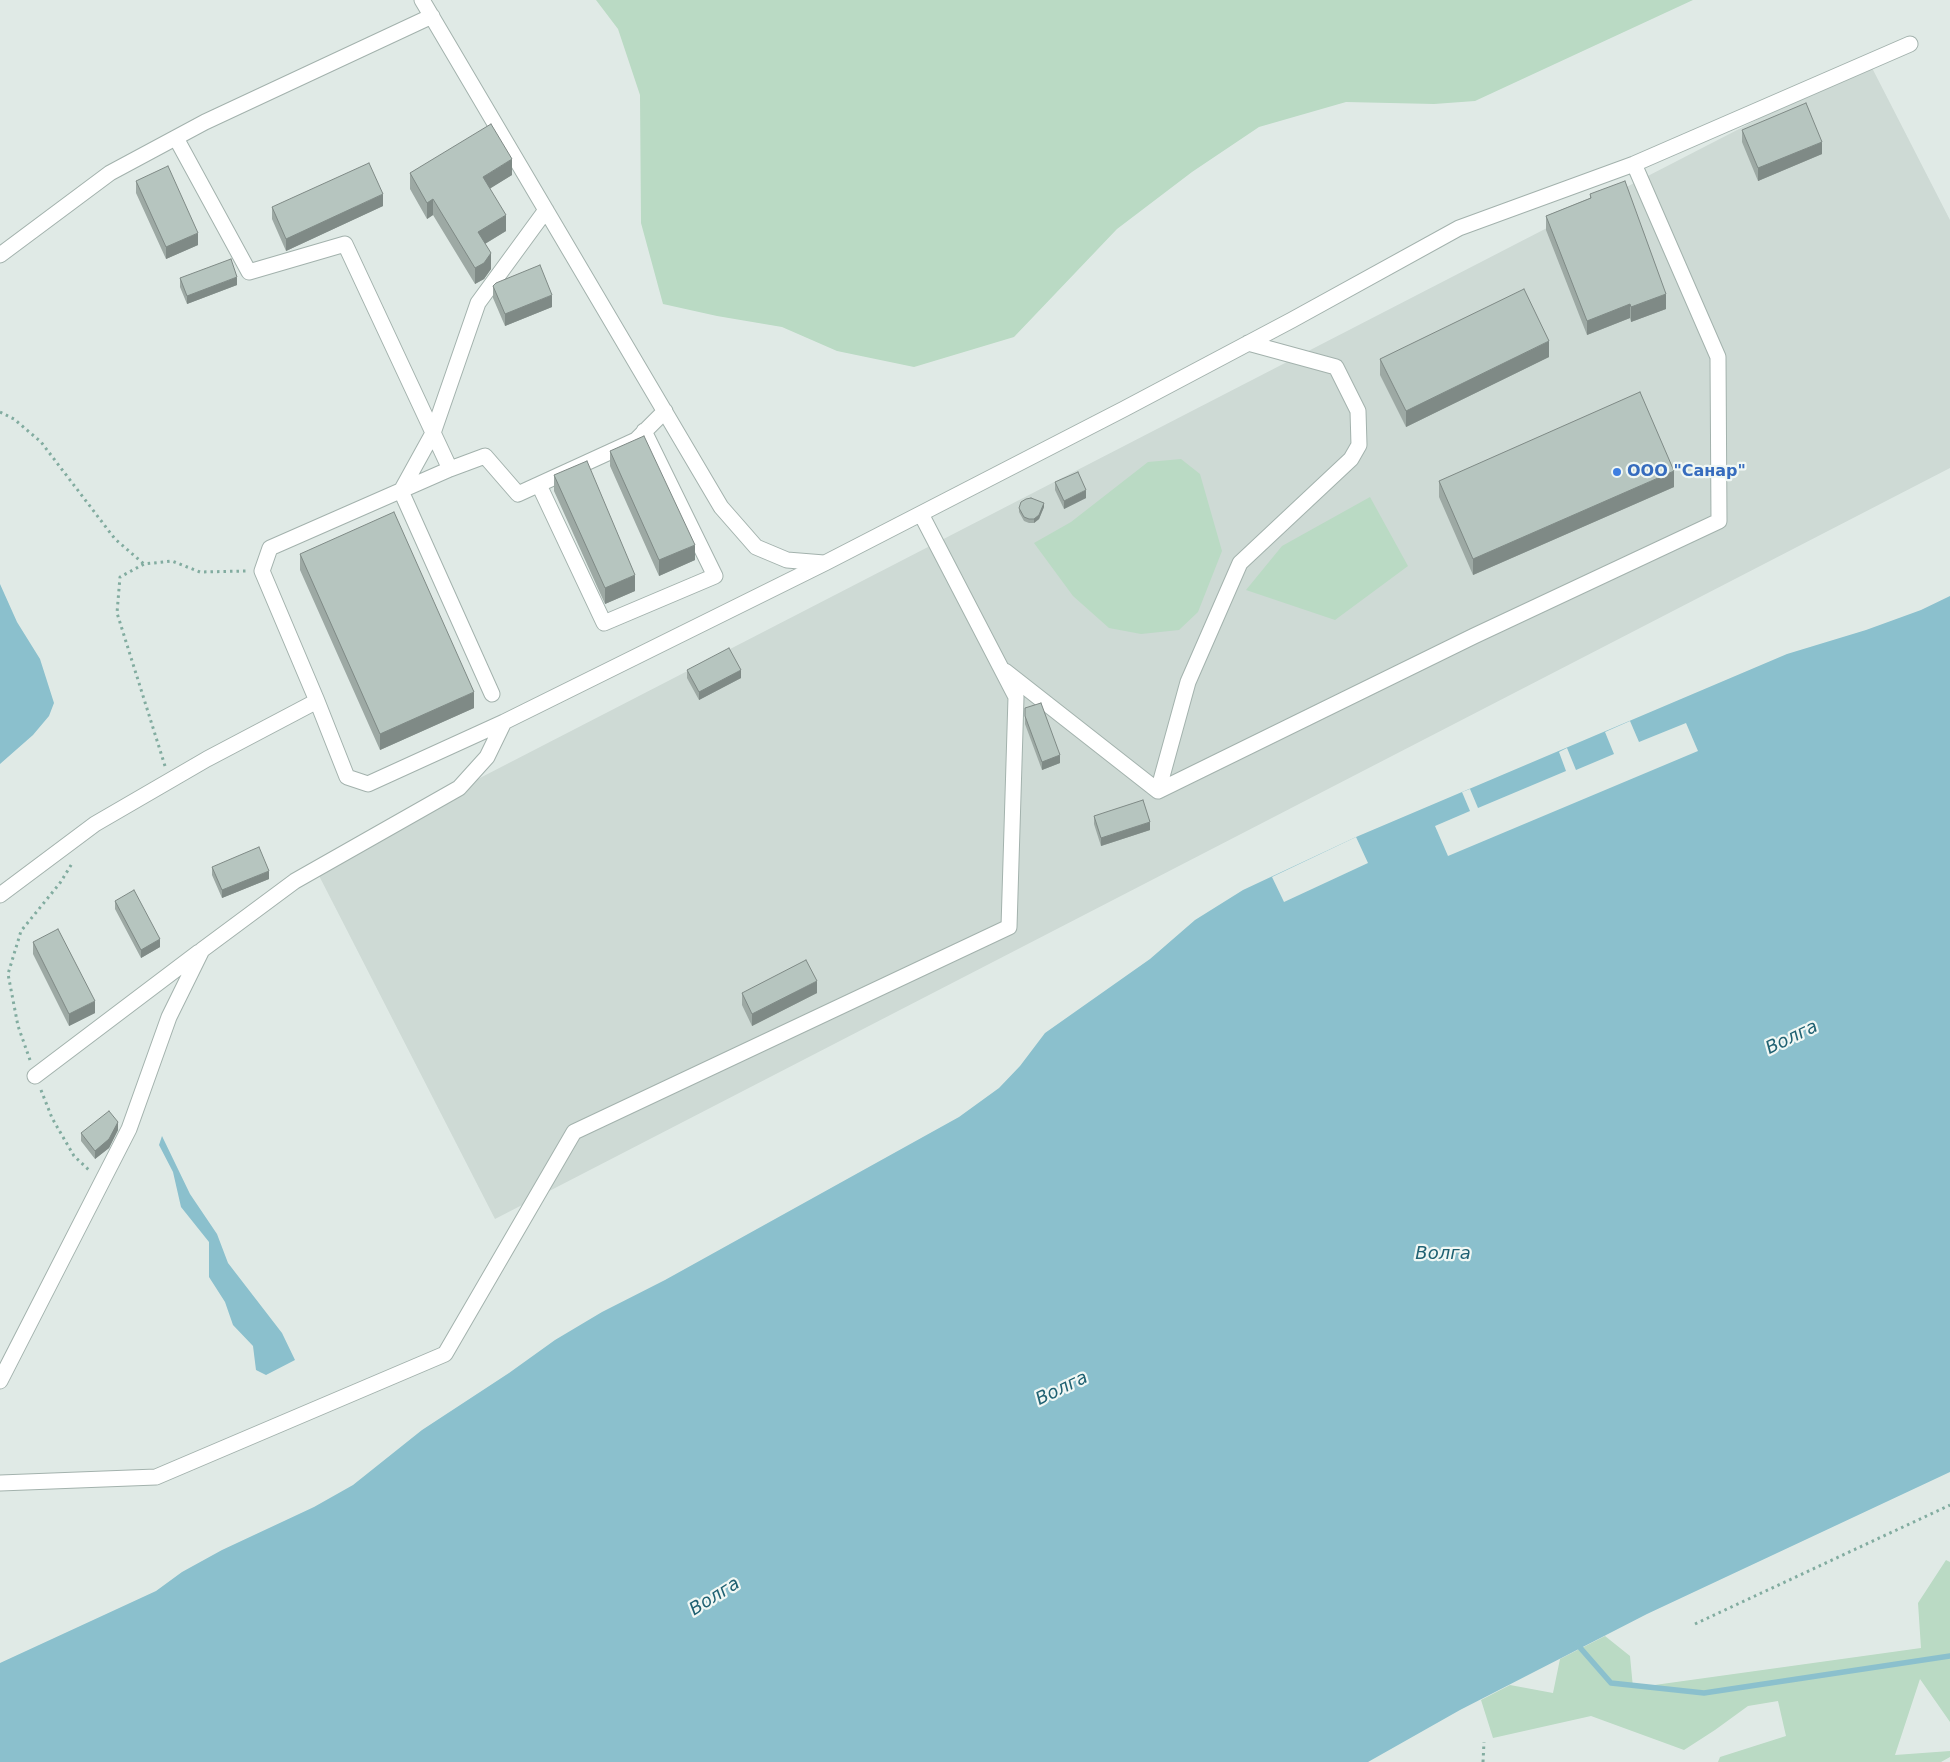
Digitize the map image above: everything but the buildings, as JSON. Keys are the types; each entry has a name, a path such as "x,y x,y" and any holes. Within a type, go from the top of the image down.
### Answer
{"street":[{"path":"422,0 721,507 756,547 787,560 825,563"},
{"path":"0,255 110,173 205,122 432,16"},
{"path":"664,411 636,440 518,494 485,456 450,469 270,548 262,571 347,778 368,784 504,722 921,514 1248,343 1459,228 1634,164 1910,44"},
{"path":"176,138 249,272 345,244 450,469"},
{"path":"1158,791 1474,636 1718,521 1718,356 1634,164"},
{"path":"401,491 433,433 478,303 546,210"},
{"path":"1158,791 1188,682 1240,563 1351,459 1359,445 1358,411 1336,367 1248,343"},
{"path":"539,484 604,624 715,576 644,431"},
{"path":"401,491 492,694"},
{"path":"0,1484 156,1477 445,1354 574,1132 1009,927 1016,697 921,514"},
{"path":"1000,667 1158,791"},
{"path":"0,895 95,824 317,701"},
{"path":"35,1076 295,881 459,788 487,757 504,722"},
{"path":"0,1381 129,1129 169,1016 202,950"}],"path":[{"path":"0,412 14,419 40,442 115,539 144,564"},
{"path":"170,781 117,612 120,577 144,564 172,561 200,572 262,571"},
{"path":"75,858 60,884 21,931 8,974 18,1026 52,1118 74,1156 102,1182"},
{"path":"1696,1624 1950,1505"},
{"path":"1483,1762 1484,1742"}],"shaded area":[{"path":"1869,62 1950,220 1950,468 495,1219 313,864"}],"green space":[{"path":"596,0 1693,0 1475,101 1434,104 1346,102 1259,127 1192,172 1117,229 1014,337 914,367 837,351 782,327 717,316 663,304 641,223 640,95 618,29"},
{"path":"1181,459 1200,474 1222,551 1198,612 1179,630 1141,634 1109,628 1073,596 1034,543 1071,522 1148,462"},
{"path":"1370,497 1408,566 1335,620 1246,590 1282,546"},
{"path":"1946,1560 1950,1562 1950,1722 1920,1679 1895,1755 1950,1751 1950,1757 1941,1762 1718,1762 1720,1757 1786,1736 1778,1701 1748,1706 1684,1750 1591,1716 1493,1738 1481,1700 1510,1685 1553,1693 1560,1659 1605,1636 1630,1656 1633,1688 1921,1648 1918,1603"}],"water":[{"path":"0,584 17,622 40,659 54,703 49,716 33,735 0,764"},
{"name":"Волга","path":"1950,596 1950,1472 1647,1614 1460,1710 1368,1762 0,1762 0,1663 156,1591 182,1572 222,1550 314,1507 353,1485 422,1430 509,1373 555,1340 602,1312 665,1280 959,1117 999,1088 1020,1066 1045,1033 1150,959 1195,920 1243,890 1356,837 1787,654 1866,630 1921,610"},
{"path":"162,1136 190,1194 217,1234 228,1263 282,1333 295,1360 266,1375 256,1370 253,1346 233,1325 225,1302 209,1277 209,1242 181,1207 173,1172 159,1145"}],"pier":[{"path":"1630,721 1639,742 1686,723 1698,751 1448,856 1435,826 1470,811 1462,792 1470,789 1478,808 1566,771 1559,752 1567,748 1576,770 1614,754 1605,732"},
{"path":"1356,837 1368,863 1284,902 1272,877"}],"waterway":[{"path":"1576,1643 1611,1683 1704,1693 1950,1656"}],"place":[{"name":"ООО \"Санар\"","path":"1617,472"}]}
